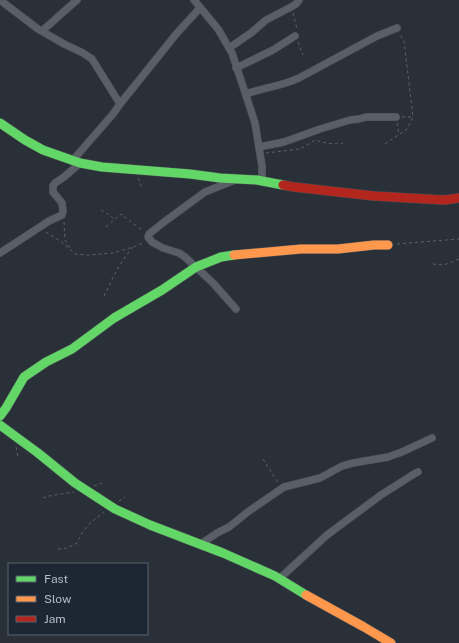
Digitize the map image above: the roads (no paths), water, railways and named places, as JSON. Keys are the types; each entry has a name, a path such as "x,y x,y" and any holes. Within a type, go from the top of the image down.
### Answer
{"street":[{"path":"0,0 42,31 92,59 120,104"},
{"path":"42,31 77,0"},
{"path":"194,0 218,29 229,48 255,123 262,166 262,181"},
{"path":"229,48 251,33 266,20 296,4 299,0"},
{"path":"0,252 38,227 62,215 62,203 53,192 54,183 64,177 77,162 120,104 200,8"},
{"path":"246,94 275,85 291,82 377,36 397,28"},
{"path":"236,68 273,50 296,32"},
{"path":"259,150 350,120 366,117 396,117"},
{"path":"0,123 43,150 77,162 102,167 250,179 374,196 444,200 459,198"},
{"path":"236,309 213,283 185,256 163,248 149,238 155,229 205,192 237,179"},
{"path":"155,229 153,234 158,245"},
{"path":"0,416 24,377 46,362 72,349 114,318 153,296 196,267 221,257 236,255 301,249 338,249 388,245"},
{"path":"0,425 110,507 150,525 223,553 279,579 391,643"},
{"path":"201,544 229,527 284,487 320,478 342,466 402,452 432,438"},
{"path":"279,579 327,535 381,495 418,472"}]}
